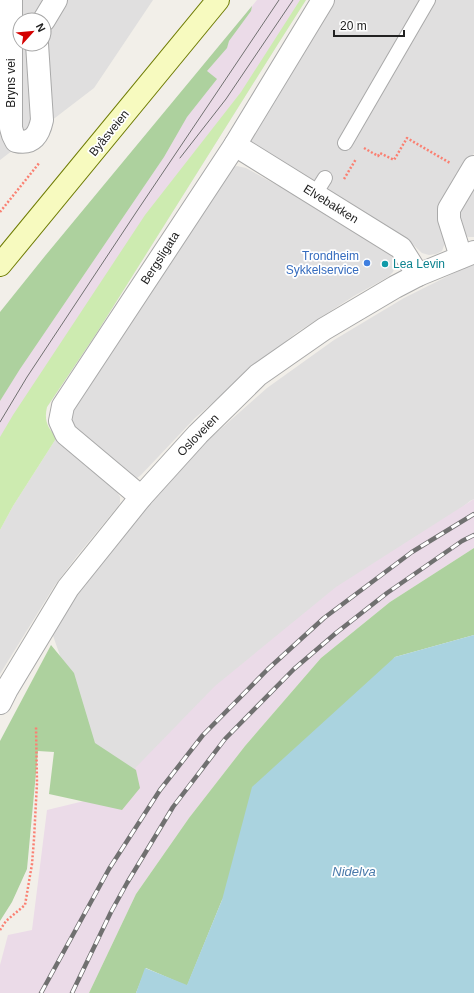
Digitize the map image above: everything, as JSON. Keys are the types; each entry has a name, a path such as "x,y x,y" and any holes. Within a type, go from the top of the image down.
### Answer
{"main road":[{"name":"Byåsveien","path":"0,265 218,0"}],"street":[{"name":"Bryns vei","path":"11,0 10,128 13,135 26,139"},
{"path":"49,12 56,0"},
{"name":"Bergsligata","path":"141,497 66,434 60,421 63,406 235,145 323,0"},
{"path":"26,139 40,131 42,120 38,52"},
{"name":"Elvebakken","path":"235,145 323,192 402,248 418,275"},
{"path":"467,255 449,219 449,209 472,170"},
{"name":"Osloveien","path":"0,703 68,588 141,497 198,434 258,375 324,329 418,275 467,255"}],"lane":[{"path":"345,143 428,0"}],"path":[{"path":"363,147 378,156 380,153 394,160 407,138 472,170"},
{"path":"0,212 42,159 26,139"},
{"path":"323,192 359,153"},
{"path":"0,930 6,921 25,905 27,898 32,864 37,783 36,726"}],"shaded area":[{"path":"0,0 153,0 94,88 0,160"},
{"path":"257,0 306,0 96,334 47,407 0,483 0,358 204,64"},
{"path":"329,0 474,0 474,153 443,205 446,235 445,243 442,251 436,254 429,255 422,253 399,233 256,149 251,143 248,134"},
{"path":"237,166 246,168 378,241 388,250 393,259 395,266 393,272 388,277 354,296 296,333 195,418 141,475 137,478 132,477 73,426 71,422 71,411 229,168"},
{"path":"474,179 474,237 468,237 462,232 456,209"},
{"path":"474,263 474,499 109,795 51,630 99,565 152,501 207,441 267,388 334,340 404,298"},
{"path":"57,437 117,492 120,497 120,502 55,585 0,674 0,530 13,506"},
{"path":"474,499 474,548 390,602 321,658 245,746 189,818 136,894 89,993 0,993 0,965 8,935 32,930 47,810 109,795 215,686 336,587"}],"green space":[{"path":"300,0 306,0 96,334 47,407 47,424 57,437 13,506 0,530 0,437 145,215 241,92"},
{"path":"252,6 251,11 229,41 227,48 207,71 217,79 187,117 164,157 20,369 0,401 0,312"},
{"path":"474,548 474,635 395,657 222,900 187,986 146,968 136,993 89,993 136,894 189,818 245,746 321,658 390,602"},
{"path":"51,645 74,673 95,743 136,770 140,788 122,810 49,794 54,752 38,751 27,869 12,902 0,921 0,741"}],"water":[{"name":"Nidelva","path":"474,635 474,993 136,993 145,968 187,985 222,900 252,787 395,657"}],"tram line":[{"path":"0,422 27,377 279,0"},
{"path":"180,158 226,99 293,0"}],"railway":[{"path":"41,993 109,869 160,790 203,735 268,669 324,618 412,552 474,514"},
{"path":"72,993 111,912 127,883 173,807 225,739 294,669 336,633 387,593 462,541 474,535"}],"place":[{"name":"Trondheim Sykkelservice","path":"367,263"},
{"name":"Lea Levin","path":"385,264"}]}
